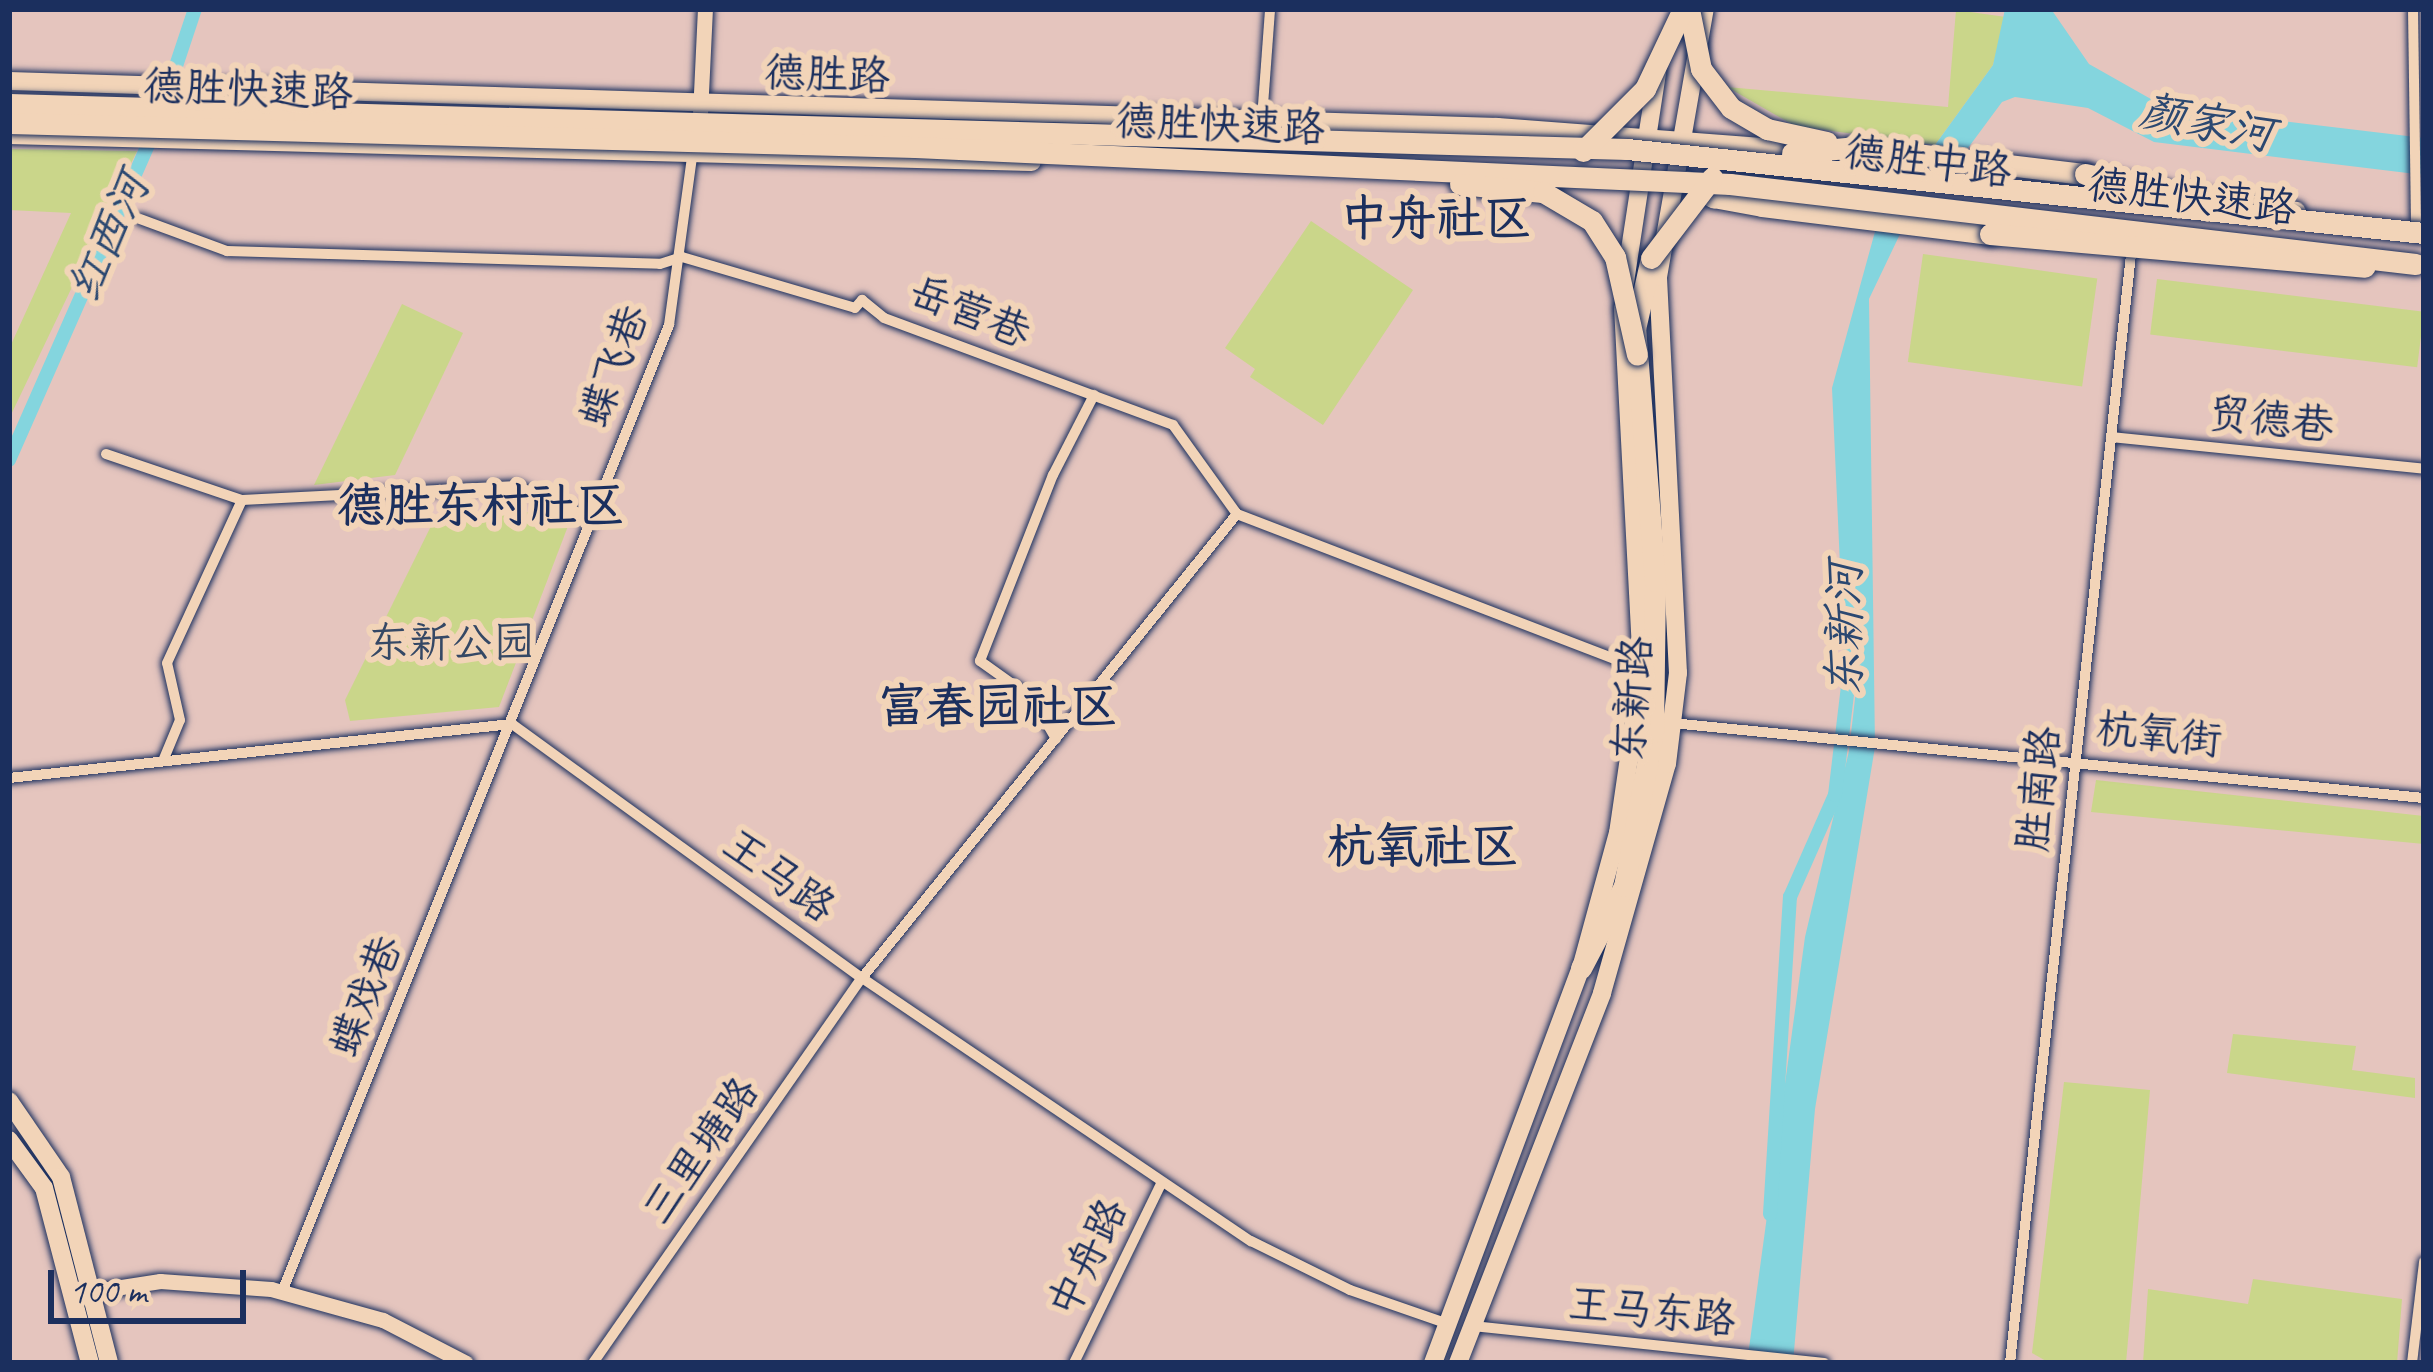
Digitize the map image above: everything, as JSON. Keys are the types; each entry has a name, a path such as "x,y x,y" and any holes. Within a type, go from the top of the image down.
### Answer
{"highway":[{"path":"1686,9 1692,48 1731,108 1767,129 1857,147 2085,174 2269,215"},
{"path":"1468,184 1585,150 1645,89 1686,9"},
{"name":"德胜快速路","path":"9,104 1627,149 2269,215 2421,248"},
{"name":"德胜快速路","path":"9,123 915,147 1126,161 1730,184 2421,248"},
{"path":"1637,355 1646,271 1695,194 1737,164 1857,147"},
{"path":"1126,161 1169,174 1468,184 1543,192 1592,221 1615,257 1637,355 1657,658 1646,779 1624,886 1582,968"},
{"path":"1676,174 1713,197 1762,206 2330,270 2421,248"}],"main road":[{"name":"东新路","path":"1433,1363 1582,968 1618,833 1642,669 1621,351 1642,136 1670,9"},
{"name":"东新路","path":"1458,1363 1602,993 1654,829 1678,673 1658,277 1706,9"},
{"name":"德胜路","path":"9,81 1642,136"},
{"name":"德胜路","path":"9,135 692,156 1473,162 1639,171"},
{"name":"德胜中路","path":"1642,136 2254,202 2421,248"},
{"name":"德胜中路","path":"1639,171 2421,248"},
{"path":"9,1101 61,1177 109,1363"},
{"path":"9,1140 44,1188 90,1363"}],"street":[{"path":"692,156 701,106 705,9"},
{"path":"1262,122 1270,9"},
{"path":"2413,9 2421,248"},
{"name":"蝶飞巷","path":"512,724 669,325 682,257 692,156"},
{"name":"岳营巷","path":"140,219 206,248 321,259 660,264 682,257 855,308 862,300 884,318 1184,432 1238,514"},
{"name":"胜南路","path":"2010,1363 2134,222"},
{"path":"1056,739 1032,698 980,662 1052,476 1094,395"},
{"name":"贸德巷","path":"2111,436 2424,469"},
{"path":"106,454 242,500 517,486 593,519"},
{"path":"163,761 180,720 167,663 242,500"},
{"path":"1238,514 1642,669"},
{"name":"三里塘路","path":"593,1363 862,978 1238,514"},
{"name":"杭氧街","path":"1672,723 1866,737 2424,798"},
{"path":"9,778 512,724"},
{"name":"王马路","path":"512,724 862,978 1276,1256 1448,1324"},
{"name":"蝶戏巷","path":"282,1292 512,724"},
{"name":"中舟路","path":"1074,1363 1162,1182"},
{"path":"2412,1363 2424,1262"},
{"path":"89,1292 160,1281 282,1292 383,1320 466,1363"},
{"name":"王马东路","path":"1473,1326 1824,1363"}],"green space":[{"path":"1956,10 2006,17 1993,65 1935,145 1795,126 1727,87 1948,107"},
{"path":"9,149 137,151 9,419 9,349 71,213 9,210"},
{"path":"1311,221 1413,290 1323,425 1250,377 1255,369 1225,348"},
{"path":"1923,254 2097,278 2082,386 1908,362"},
{"path":"2157,279 2424,312 2417,367 2150,335"},
{"path":"402,304 463,333 395,475 314,485"},
{"name":"东新公园","path":"512,507 568,526 499,707 350,721 345,700 435,518"},
{"path":"2096,780 2424,816 2424,844 2091,812"},
{"path":"2233,1034 2356,1046 2352,1070 2415,1078 2415,1098 2227,1073"},
{"path":"2064,1082 2150,1090 2126,1363 2046,1361 2032,1353"},
{"path":"2253,1279 2402,1299 2397,1363 2143,1363 2148,1289 2248,1304"}],"water":[{"name":"颜家河","path":"2005,9 2051,9 2089,64 2165,107 2424,138 2424,175 2154,142 2088,108 2015,97 2002,102 1968,148 1935,145 1993,65"},
{"path":"1876,228 1901,232 1869,299 1875,747 1815,1109 1793,1363 1747,1363 1805,937 1849,751 1856,690 1844,654 1832,388"}],"waterway":[{"name":"红西河","path":"168,90 195,9"},
{"name":"红西河","path":"9,460 153,133"},
{"name":"东新河","path":"1770,1214 1790,897 1835,795 1851,660"}],"district":[{"name":"中舟社区","path":"1436,219"},
{"name":"德胜东村社区","path":"481,506"},
{"name":"富春园社区","path":"998,707"},
{"name":"杭氧社区","path":"1423,847"}]}
